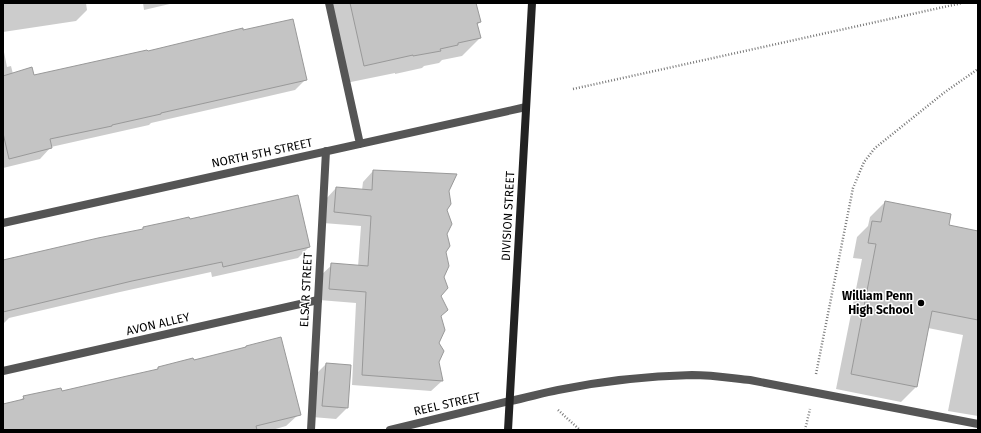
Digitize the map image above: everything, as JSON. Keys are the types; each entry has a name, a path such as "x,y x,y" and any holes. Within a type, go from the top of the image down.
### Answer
{"main road":[{"name":"DIVISION STREET","path":"508,430 532,3"}],"street":[{"path":"329,3 360,144"},
{"name":"NORTH 5TH STREET","path":"3,222 526,107"},
{"name":"ELSAR STREET","path":"311,430 326,151"},
{"name":"AVON ALLEY","path":"3,371 318,300"},
{"name":"REEL STREET","path":"390,430 565,389 637,379 693,375 722,376 750,380 978,424"}],"path":[{"path":"573,89 962,3"},
{"path":"815,377 853,188 864,162 875,148 945,92 978,69"},
{"path":"805,430 810,408"},
{"path":"558,410 580,430"}],"building":[{"path":"350,3 476,3 481,22 477,23 481,38 458,43 458,45 440,49 441,51 413,55 364,66"},
{"path":"293,19 307,80 161,113 112,126 50,139 52,148 9,159 3,133 3,76 32,67 34,75 148,51 243,28 243,30"},
{"path":"373,170 457,174 449,191 451,204 447,210 452,224 447,234 450,246 446,252 449,266 444,277 448,288 441,296 448,310 441,316 445,330 439,343 444,351 439,362 443,381 362,375 366,292 329,289 331,263 368,266 371,216 334,212 336,187 372,190"},
{"path":"298,195 310,247 223,267 222,262 132,281 3,312 3,260 143,229 143,227 189,217 190,219"},
{"name":"William Penn High School","path":"885,201 951,214 949,225 978,231 978,320 932,311 917,387 851,374 876,244 868,243 872,221 881,222"},
{"path":"281,337 301,415 256,426 257,430 3,430 3,404 24,399 23,396 61,388 62,391 158,369 158,367 193,358 194,360"},
{"path":"326,363 351,365 348,408 322,406"}],"place":[{"name":"William Penn High School","path":"921,303"}]}
